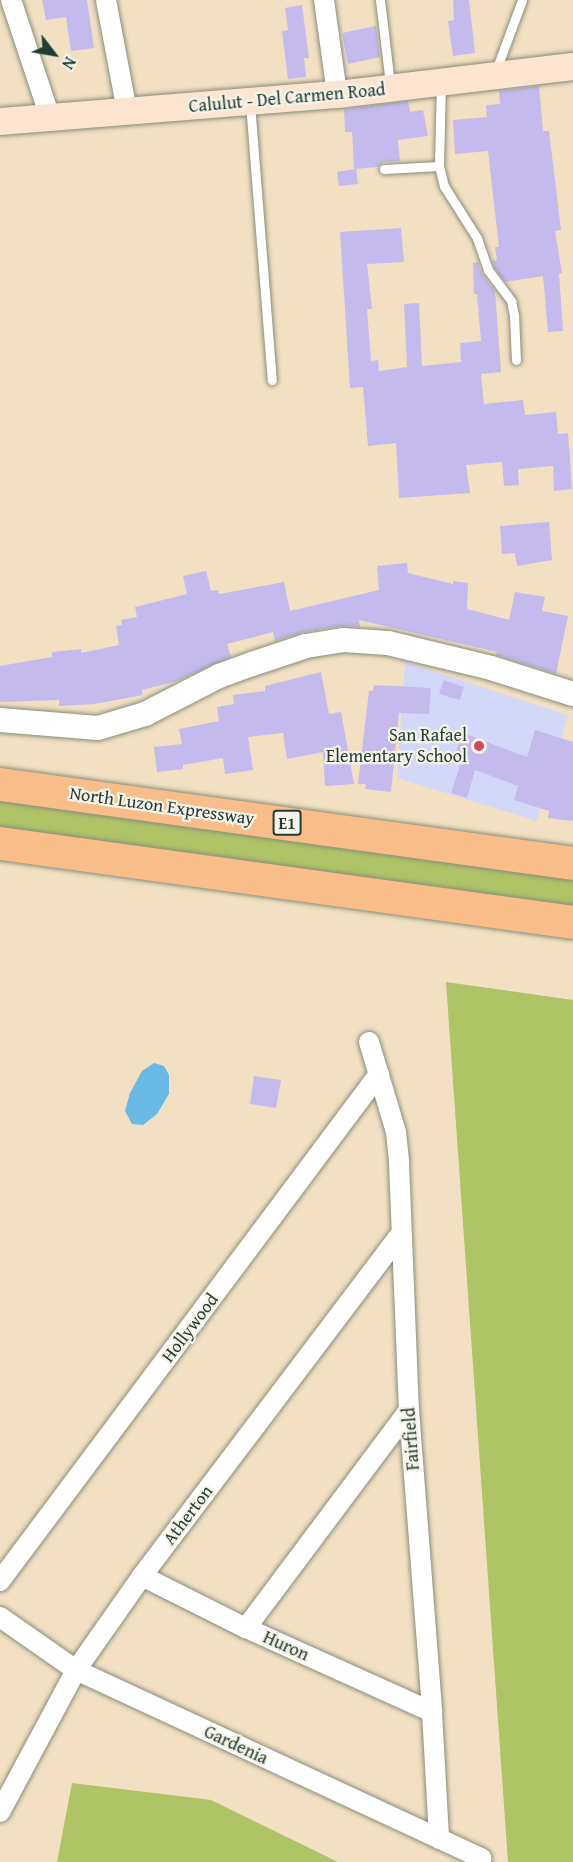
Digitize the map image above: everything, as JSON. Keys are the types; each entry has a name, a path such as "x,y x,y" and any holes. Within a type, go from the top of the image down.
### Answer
{"highway":[{"name":"North Luzon Expressway","path":"0,784 573,863"},
{"path":"0,843 573,922"}],"main road":[{"name":"Calulut - Del Carmen Road","path":"0,121 391,89 493,78 573,66"}],"street":[{"path":"11,0 50,117"},
{"path":"106,0 127,111"},
{"path":"324,0 338,94"},
{"path":"0,720 98,728 145,714 219,676 306,646 343,640 371,640 408,647 491,668 573,694"},
{"name":"Fairfield","path":"369,1042 396,1132 409,1410 432,1712 439,1839"},
{"name":"Hollywood","path":"0,1581 380,1074"},
{"name":"Atherton","path":"0,1812 76,1670 142,1576 401,1233"},
{"path":"246,1628 409,1410"},
{"name":"Huron","path":"142,1576 246,1628 432,1712"},
{"name":"Gardenia","path":"0,1617 76,1670 481,1858"}],"lane":[{"path":"380,0 391,89"},
{"path":"493,78 522,0"},
{"path":"441,83 439,165 444,186 477,238 488,270 511,302 514,315 516,360"},
{"path":"250,100 272,380"},
{"path":"384,169 439,165"}],"shaded area":[{"name":"San Rafael Elementary School","path":"405,662 568,715 537,821 397,778"}],"green space":[{"path":"0,793 573,871 573,909 0,830"},
{"path":"446,982 573,1000 573,1862 508,1862"},
{"path":"72,1783 211,1800 338,1862 57,1862"}],"water":[{"path":"154,1063 164,1066 169,1075 169,1094 157,1114 143,1125 132,1124 125,1111 130,1093 142,1071"}],"building":[{"path":"42,0 87,0 94,48 71,51 66,17 46,20"},
{"path":"453,0 469,0 475,53 453,56 448,21 454,20"},
{"path":"302,5 309,58 304,58 306,77 288,79 282,31 288,30 285,8"},
{"path":"376,26 380,57 348,64 342,33"},
{"path":"539,86 543,131 549,131 561,230 555,231 562,273 559,274 563,331 548,332 543,276 505,282 494,267 492,261 497,260 495,247 499,247 488,151 455,154 453,120 487,117 486,105 500,104 499,91"},
{"path":"408,101 410,112 423,110 428,136 398,140 400,161 383,162 378,167 354,169 352,132 345,132 344,109"},
{"path":"356,169 358,184 339,186 337,172"},
{"path":"401,228 404,262 367,264 372,309 367,309 371,361 378,360 379,371 407,367 404,304 419,303 422,366 461,362 460,343 481,341 477,294 474,294 473,263 478,262 482,274 495,291 501,372 481,374 484,404 523,400 525,415 556,412 558,434 568,433 572,489 554,491 553,466 518,469 519,485 504,486 502,462 466,465 470,493 399,498 396,443 368,446 363,387 350,388 340,232"},
{"path":"549,522 552,560 517,566 515,553 502,554 500,526"},
{"path":"407,563 408,573 453,584 453,581 468,583 467,609 509,620 515,592 545,597 542,611 568,616 556,674 496,655 497,652 359,620 360,627 341,626 304,632 275,641 273,632 227,644 231,657 177,681 142,690 143,695 94,704 59,706 59,700 0,702 0,666 52,657 52,652 81,649 81,653 119,645 116,626 122,625 121,620 137,617 135,607 187,594 183,576 206,571 211,591 218,590 219,594 284,582 290,611 379,590 377,566"},
{"path":"321,672 329,714 341,712 354,784 325,786 323,752 287,759 283,733 248,737 253,770 225,774 223,758 183,765 183,769 157,772 154,747 182,744 179,729 219,721 217,707 234,704 233,695 265,691 265,686"},
{"path":"444,680 464,687 460,700 439,694"},
{"path":"374,685 431,688 429,714 399,713 391,792 365,789 366,784 358,784 369,691 373,691"},
{"path":"535,730 573,742 573,821 548,818 549,811 514,800 518,786 475,770 467,798 451,793 460,765 452,762 463,733 527,757"},
{"path":"254,1076 281,1080 276,1108 250,1104"}],"place":[{"name":"San Rafael Elementary School","path":"479,746"}]}
